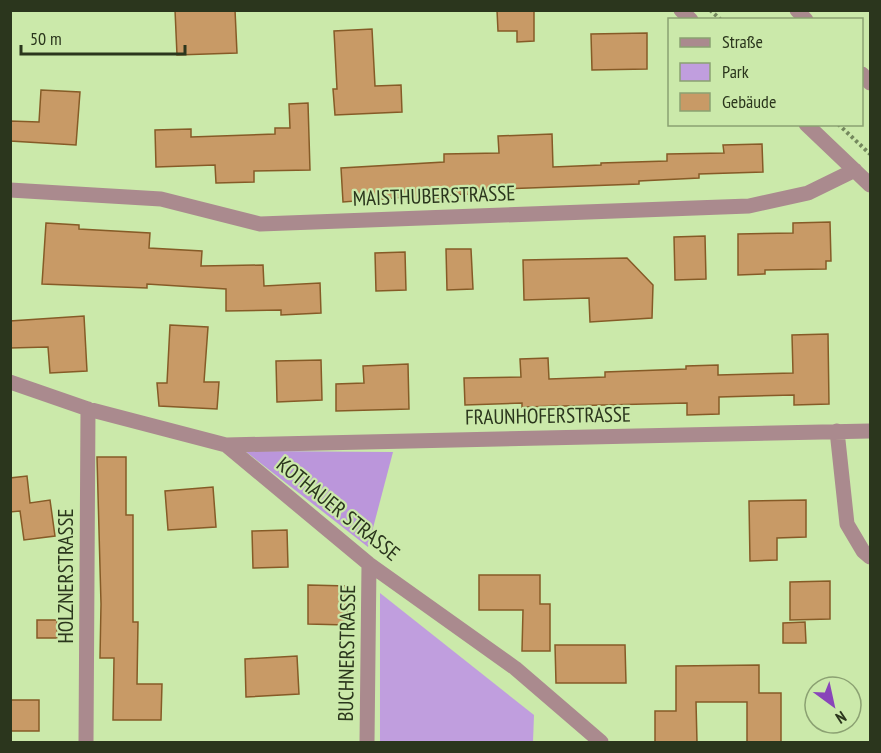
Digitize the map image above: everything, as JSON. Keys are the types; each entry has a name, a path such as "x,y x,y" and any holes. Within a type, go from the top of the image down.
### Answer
{"street":[{"path":"808,126 870,185"},
{"name":"MAISTHUBERSTRASSE","path":"10,190 161,199 260,224 749,206 808,193 855,170"},
{"name":"KOTHAUER STRASSE","path":"10,382 88,409 225,445 369,564 515,668 601,742"},
{"name":"HOLZNERSTRASSE","path":"86,742 88,409"},
{"name":"FRAUNHOFERSTRASSE","path":"225,445 870,430"},
{"path":"837,431 847,524 863,551 870,556"},
{"name":"BUCHNERSTRASSE","path":"367,742 369,564"}],"path":[{"path":"840,126 870,154"}],"green space":[{"path":"380,593 534,715 533,742 380,742"}],"shaded area":[{"path":"245,451 393,452 368,547"}],"building":[{"path":"175,10 235,10 237,53 177,55"},
{"path":"497,10 534,10 534,41 517,42 517,31 498,31"},
{"path":"372,29 375,86 401,85 402,112 335,115 333,89 337,89 334,31"},
{"path":"647,33 647,69 592,70 591,34"},
{"path":"41,90 80,92 76,145 10,141 10,121 39,122"},
{"path":"308,103 310,170 254,171 254,182 216,183 215,165 156,167 155,130 191,129 191,137 275,134 275,128 290,128 289,104"},
{"path":"552,134 553,167 667,161 667,154 724,153 723,145 762,144 763,172 699,174 699,178 639,181 639,184 475,190 475,194 438,195 439,200 408,201 408,197 343,202 341,168 444,162 444,154 499,153 498,136"},
{"path":"830,222 831,261 826,261 826,269 765,270 765,274 738,275 738,234 793,233 793,223"},
{"path":"46,223 79,225 79,229 150,233 149,248 202,251 201,266 263,265 264,286 320,283 321,313 281,315 281,310 226,311 226,289 147,284 147,288 42,284"},
{"path":"705,236 706,279 675,280 674,237"},
{"path":"446,249 471,249 473,289 447,290"},
{"path":"405,252 406,290 376,291 375,253"},
{"path":"627,258 653,285 652,318 590,322 589,298 524,300 523,260"},
{"path":"84,316 87,371 50,373 48,347 10,348 10,321"},
{"path":"170,325 208,327 204,382 219,382 217,409 159,406 157,383 167,383"},
{"path":"828,334 829,404 794,405 794,395 719,397 719,414 687,415 687,403 522,407 522,403 465,405 464,378 521,377 520,359 548,358 549,379 605,377 605,372 686,369 686,366 718,365 718,375 793,373 792,335"},
{"path":"321,360 322,400 277,402 276,361"},
{"path":"408,364 409,409 336,411 336,384 364,383 363,366"},
{"path":"97,457 126,457 126,515 133,515 133,622 138,622 137,684 162,684 161,720 113,720 114,658 100,658 101,604"},
{"path":"27,476 30,503 50,500 55,536 24,540 20,511 10,512 10,478"},
{"path":"213,487 216,527 168,530 165,491"},
{"path":"806,500 806,537 777,538 777,560 750,561 749,501"},
{"path":"287,530 288,567 253,568 252,531"},
{"path":"479,575 540,575 540,604 550,604 550,651 522,651 523,610 479,610"},
{"path":"830,581 830,619 790,620 790,582"},
{"path":"308,585 348,586 347,625 308,624"},
{"path":"37,620 57,620 57,638 37,638"},
{"path":"805,622 806,643 783,643 783,623"},
{"path":"555,645 625,645 626,683 556,683"},
{"path":"297,656 299,694 246,697 245,659"},
{"path":"759,665 759,693 781,693 781,742 747,742 747,702 696,702 697,742 655,742 655,711 676,711 676,666"},
{"path":"10,700 39,700 39,731 10,731"}]}
